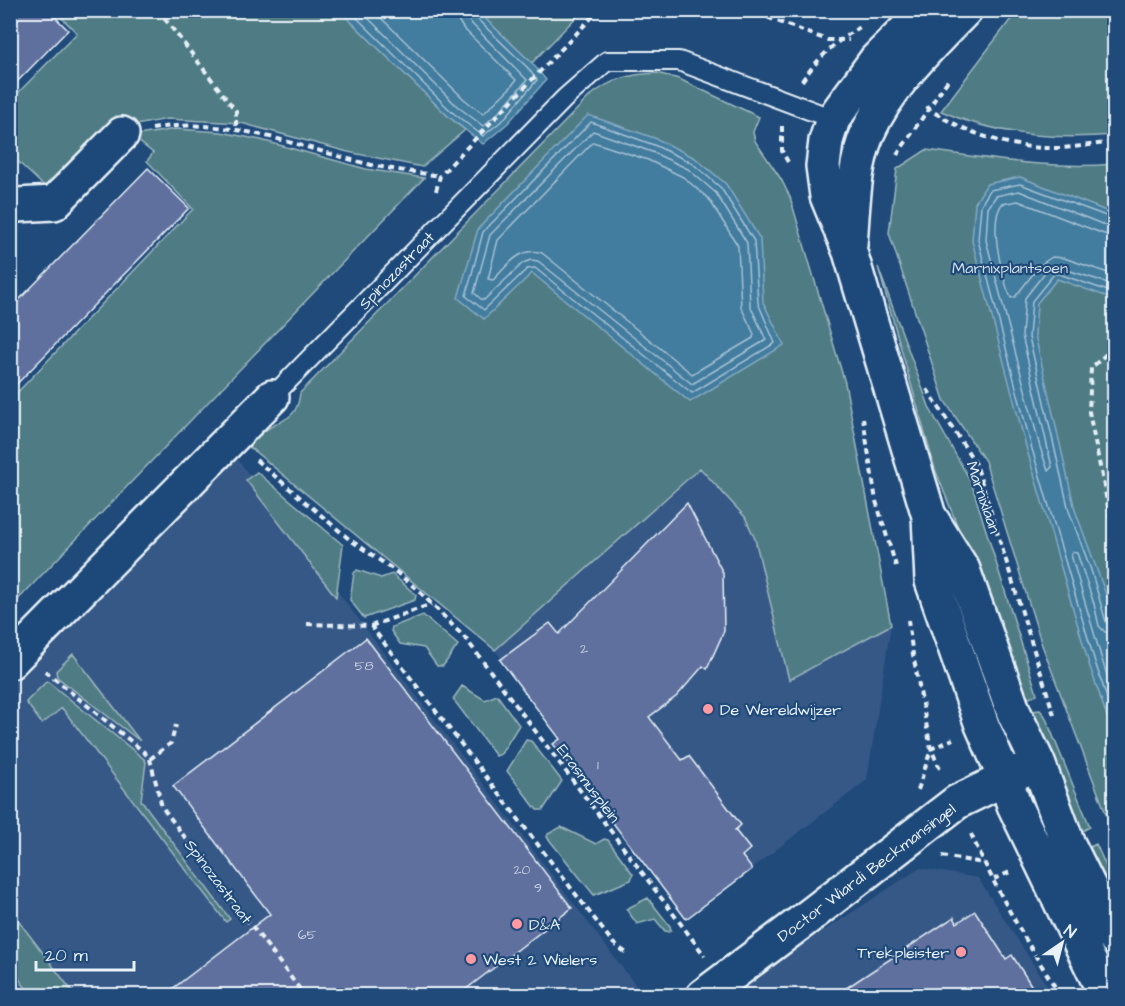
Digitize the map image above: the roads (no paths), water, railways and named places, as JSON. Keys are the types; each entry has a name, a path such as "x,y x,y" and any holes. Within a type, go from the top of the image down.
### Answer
{"street":[{"path":"926,10 876,60 833,119 826,141 823,166 827,196 850,252 929,516 932,581 982,725 1014,805 1106,996"},
{"path":"850,252 857,169 867,133 898,84 923,52 965,10"},
{"path":"833,119 867,133"},
{"path":"13,205 54,203 122,134"},
{"name":"Spinozastraat","path":"16,656 272,397"},
{"path":"929,516 963,570 1014,713 1038,763 1068,844 1114,937"},
{"name":"Doctor Wiardi Beckmansingel","path":"713,988 957,802 1038,763"}],"lane":[{"name":"Spinozastraat","path":"272,397 565,98 607,61 679,61 833,119"}],"water":[{"path":"340,11 477,11 532,63 546,80 508,123 483,144 448,116"},
{"path":"588,115 657,139 695,158 726,184 760,239 763,302 784,345 690,402 532,273 484,319 458,298 478,229"},
{"path":"1020,177 1114,214 1114,299 1057,279 1037,303 1035,335 1075,510 1108,600 1114,634 1114,737 1089,664 1027,450 972,241 975,203 987,184"}],"place":[{"name":"De Wereldwijzer","path":"708,709"},
{"name":"D&A","path":"517,924"},
{"name":"Trekpleister","path":"961,952"},
{"name":"West 2 Wielers","path":"471,959"}],"park label":[{"name":"Marnixplantsoen","path":"1010,267"}]}
